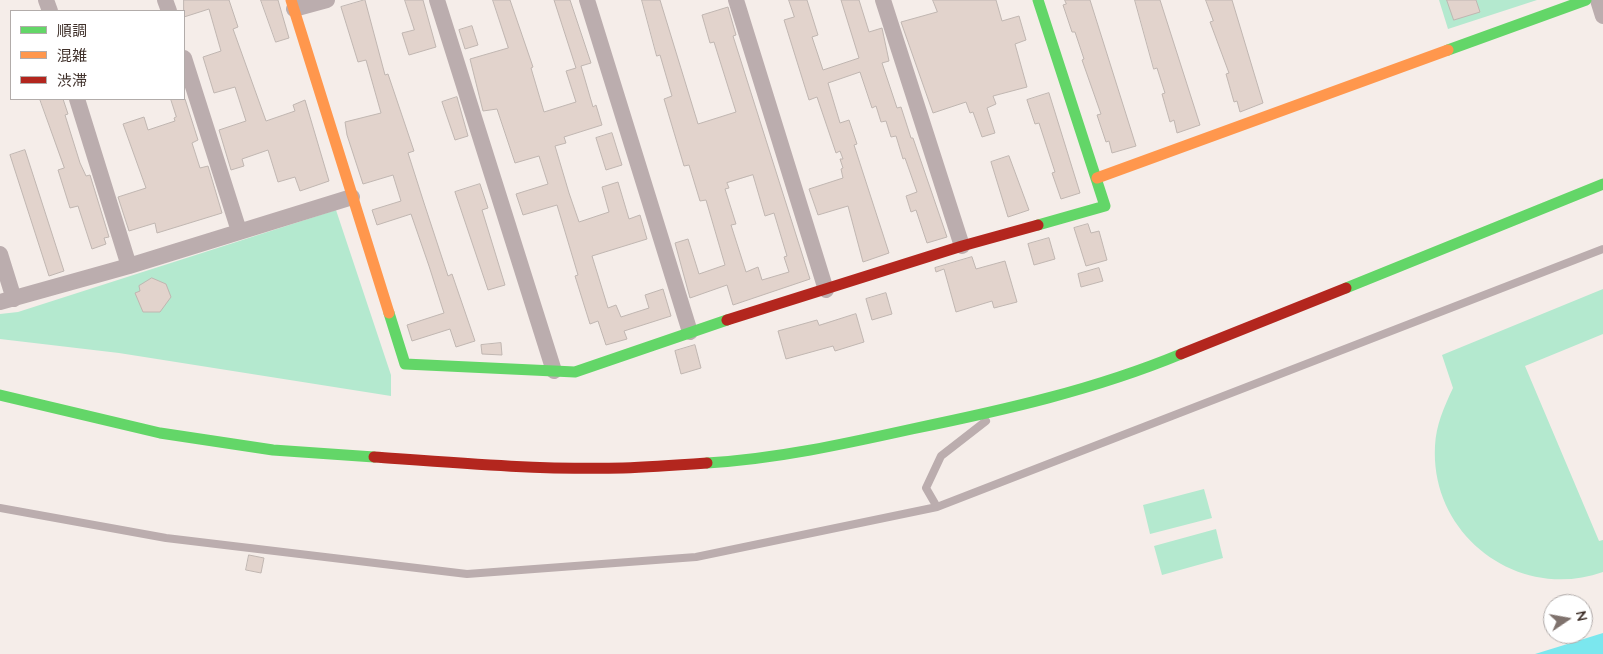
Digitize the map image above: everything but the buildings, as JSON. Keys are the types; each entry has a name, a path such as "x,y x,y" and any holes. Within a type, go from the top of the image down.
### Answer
{"street":[{"path":"327,0 293,4 405,364 575,372 690,332 962,246 1105,206 1038,0"},
{"path":"437,0 554,370"},
{"path":"587,0 690,332"},
{"path":"736,0 826,290"},
{"path":"883,0 962,246"},
{"path":"1097,178 1586,0"},
{"path":"1598,0 1603,16"},
{"path":"185,61 239,231"},
{"path":"77,100 130,266"},
{"path":"0,395 160,433 274,450 492,466 560,468 623,468 728,462 796,454 1030,404 1133,374 1603,184"},
{"path":"0,254 7,300 130,266 239,231 352,198"}],"lane":[{"path":"0,508 166,538 467,574 696,557 937,507 1603,249"},
{"path":"937,507 926,488 941,456 999,411"}],"green space":[{"path":"1439,0 1537,0 1448,29"},
{"path":"336,210 391,375 391,396 119,353 0,339 0,314 18,312"},
{"path":"1603,289 1603,334 1525,366 1599,541 1603,540 1603,572 1571,579 1541,578 1512,569 1486,554 1464,533 1447,508 1437,478 1435,446 1439,423 1453,388 1442,355"},
{"path":"1204,489 1212,518 1150,534 1143,505"},
{"path":"1216,529 1223,558 1162,575 1154,546"}],"water":[{"path":"1603,633 1603,654 1535,654 1567,644 1593,644 1593,636"}],"traffic: fast":[{"path":"1038,0 1105,206 1038,225"},
{"path":"1448,50 1586,0"},
{"path":"1346,288 1603,184"},
{"path":"389,313 405,364 575,372 727,320"},
{"path":"707,463 759,458 810,450 981,414 1082,389 1181,354"},
{"path":"0,395 160,433 273,450 374,457"}],"traffic: slow":[{"path":"291,0 389,313"},
{"path":"1097,178 1448,50"}],"traffic: jam":[{"path":"727,320 962,246 1038,225"},
{"path":"1181,354 1346,288"},
{"path":"374,457 498,466 561,468 654,467 707,463"}]}
